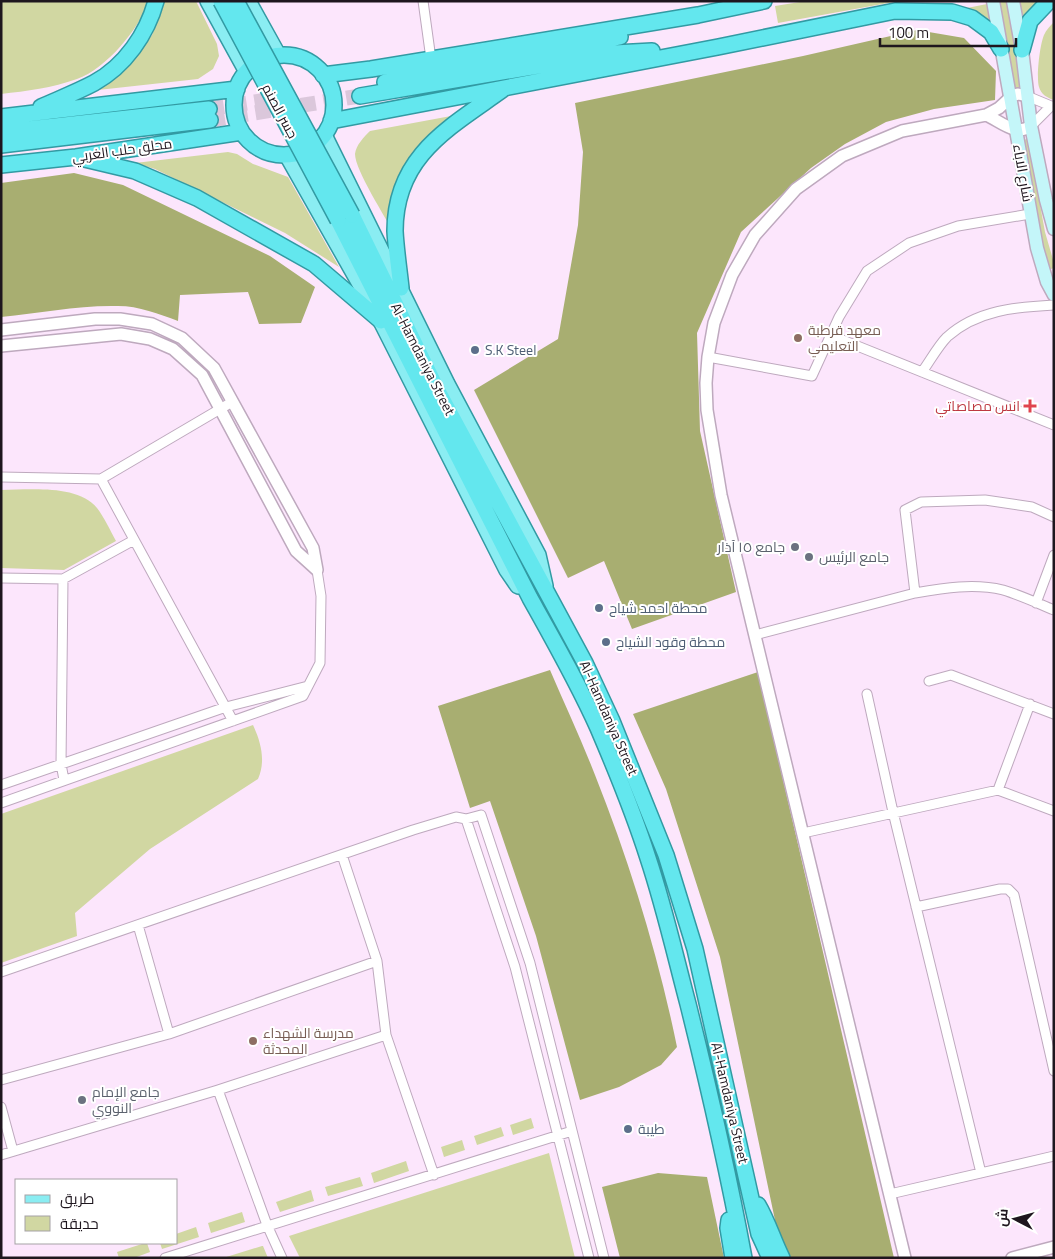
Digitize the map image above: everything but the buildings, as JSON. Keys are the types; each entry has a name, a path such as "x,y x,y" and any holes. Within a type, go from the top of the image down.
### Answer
{"highway":[{"path":"27,114 95,83 114,68 140,39 156,1"},
{"name":"جسر الصنم","path":"221,1 345,218"},
{"name":"جسر الصنم","path":"236,1 345,218"},
{"path":"323,75 698,15 764,1"},
{"path":"331,121 718,47 941,1"},
{"path":"1022,50 1030,21 1049,1"},
{"path":"894,11 952,12 972,18 991,32 1001,48"},
{"path":"698,15 614,39 359,92 614,54 718,47"},
{"path":"278,56 300,58 312,65 323,75 332,92 333,102 331,121 324,135 314,145 301,152 287,155 261,150 250,142 236,122 234,111 237,89 246,72 258,63 278,56"},
{"path":"401,288 395,230 396,214 405,182 412,167 421,154 444,130 505,87"},
{"path":"1,117 237,89"},
{"path":"1,132 210,114 1,145"},
{"name":"محلق حلب الغربي","path":"1,165 76,157 242,132"},
{"path":"76,157 135,171 198,198 314,264 381,322"},
{"name":"Al-Hamdaniya Street","path":"345,218 589,671 612,721 666,855 695,949 759,1234 770,1258"},
{"name":"Al-Hamdaniya Street","path":"345,218 530,598 562,656 597,728 648,858 675,953 708,1082 744,1258"},
{"path":"750,1192 766,1218 774,1243 782,1258"},
{"path":"732,1196 728,1228 733,1258"}],"main road":[{"path":"208,1 246,72"},
{"path":"248,1 278,56"},
{"name":"شارع الاباء","path":"993,1 1037,248 1050,279 1054,295"},
{"name":"شارع الاباء","path":"1013,1 1022,50 1031,126 1054,229"},
{"path":"324,135 447,384 538,555 546,592"},
{"path":"287,155 381,322 507,570 517,585 530,598"}],"street":[{"path":"423,1 431,59"},
{"path":"905,1258 721,495 709,423 706,390 708,357 714,322 732,275 756,235 796,189 842,156 902,131 986,115 1018,94 1052,106 1031,126 1024,130 1015,130 986,115"},
{"path":"708,357 812,376 830,335 867,271 909,243 958,226 1030,214"},
{"path":"922,372 947,337 978,316 1015,308 1054,305"},
{"path":"1,330 95,319 120,319 152,324 182,338 214,368 313,548 321,596 320,663 303,696 1,803"},
{"path":"1,346 120,334 150,339 174,349 202,375 296,551 317,570"},
{"path":"830,335 1054,425"},
{"path":"1,477 101,479 232,402"},
{"path":"101,479 234,721"},
{"path":"915,593 905,510 922,502 985,500 1032,507 1054,516"},
{"path":"1,578 63,579 134,540"},
{"path":"1036,603 1054,555"},
{"path":"63,579 61,764 64,780"},
{"path":"755,635 940,588 971,586 1003,590 1054,610"},
{"path":"929,681 951,675 1054,714"},
{"path":"1,785 226,707 308,686"},
{"path":"867,694 893,812 981,1173"},
{"path":"998,790 1030,704"},
{"path":"803,833 998,790 1054,812"},
{"path":"1,972 413,830 456,817 466,819 481,815 530,963 604,1258"},
{"path":"466,819 515,967 589,1258"},
{"path":"342,855 377,961 386,1035 434,1175"},
{"path":"916,907 1000,889 1008,889 1014,895 1054,1071"},
{"path":"138,925 169,1034"},
{"path":"1,1080 169,1034 377,961"},
{"path":"1,1155 218,1090 386,1035"},
{"path":"218,1090 267,1225 282,1258"},
{"path":"1,1107 13,1151"},
{"path":"166,1258 572,1131"},
{"path":"890,1194 1054,1156"},
{"path":"1012,1258 1054,1248"}],"green space":[{"path":"1,1 149,1 138,24 120,47 99,67 88,74 49,87 1,94"},
{"path":"164,1 196,1 217,44 219,56 213,69 198,79 98,90 128,65 152,35"},
{"path":"806,1 899,1 778,23 775,6"},
{"path":"998,1 1007,1 1021,88 1013,90"},
{"path":"1018,1 1039,1 1022,20"},
{"path":"987,4 992,26 962,9"},
{"path":"1054,22 1054,100 1041,92 1038,76 1043,39 1046,31"},
{"path":"917,30 964,38 996,71 995,100 934,109 886,122 845,144 811,168 741,232 697,333 700,431 736,592 632,629 604,561 568,578 474,390 558,339 578,225 583,152 575,103 803,56"},
{"path":"451,116 431,134 418,151 395,235 360,171 355,154 357,147 370,131"},
{"path":"1028,139 1045,232 1054,263 1054,268 1048,270 1039,234 1022,140"},
{"path":"228,152 237,154 253,164 288,177 339,267 285,233 155,169 135,163"},
{"path":"74,173 123,185 270,256 315,287 301,323 259,324 248,292 180,295 178,321 156,313 126,306 74,308 1,317 1,183"},
{"path":"38,489 78,495 88,500 97,508 116,541 64,570 1,568 1,490"},
{"path":"550,670 579,735 620,842 652,943 677,1047 661,1065 619,1087 580,1100 536,936 490,801 470,808 438,706"},
{"path":"758,672 894,1258 791,1258 776,1225 720,957 666,789 633,714"},
{"path":"253,725 262,752 262,765 258,779 150,849 75,913 77,936 1,963 1,814"},
{"path":"531,1118 534,1128 513,1135 510,1125"},
{"path":"501,1127 504,1136 477,1145 474,1136"},
{"path":"462,1140 465,1150 444,1157 441,1147"},
{"path":"549,1153 575,1258 300,1258 289,1236"},
{"path":"406,1161 409,1171 374,1183 371,1173"},
{"path":"658,1173 707,1177 724,1258 620,1258 602,1187"},
{"path":"360,1177 363,1186 328,1196 325,1187"},
{"path":"311,1190 314,1201 280,1212 276,1202"},
{"path":"242,1212 245,1222 211,1233 208,1223"},
{"path":"196,1227 199,1237 178,1244 178,1233"},
{"path":"147,1244 150,1252 134,1258 119,1258 117,1252"},
{"path":"160,1244 177,1244 162,1249"},
{"path":"262,1246 268,1258 223,1258"}],"tunnel":[{"path":"210,120 360,96"},
{"path":"209,109 280,98"}],"place":[{"name":"معهد قرطبة التعليمي","path":"798,338"},
{"name":"S.K Steel","path":"475,350"},
{"name":"انس مصاصاتي","path":"1030,406"},
{"name":"جامع ١٥ آذار","path":"795,547"},
{"name":"جامع الرئيس","path":"809,557"},
{"name":"محطة احمد شياح","path":"599,608"},
{"name":"محطة وقود الشياح","path":"606,642"},
{"name":"مدرسة الشهداء المحدثة","path":"253,1041"},
{"name":"جامع الإمام النووي","path":"82,1100"},
{"name":"طيبة","path":"628,1129"}]}
